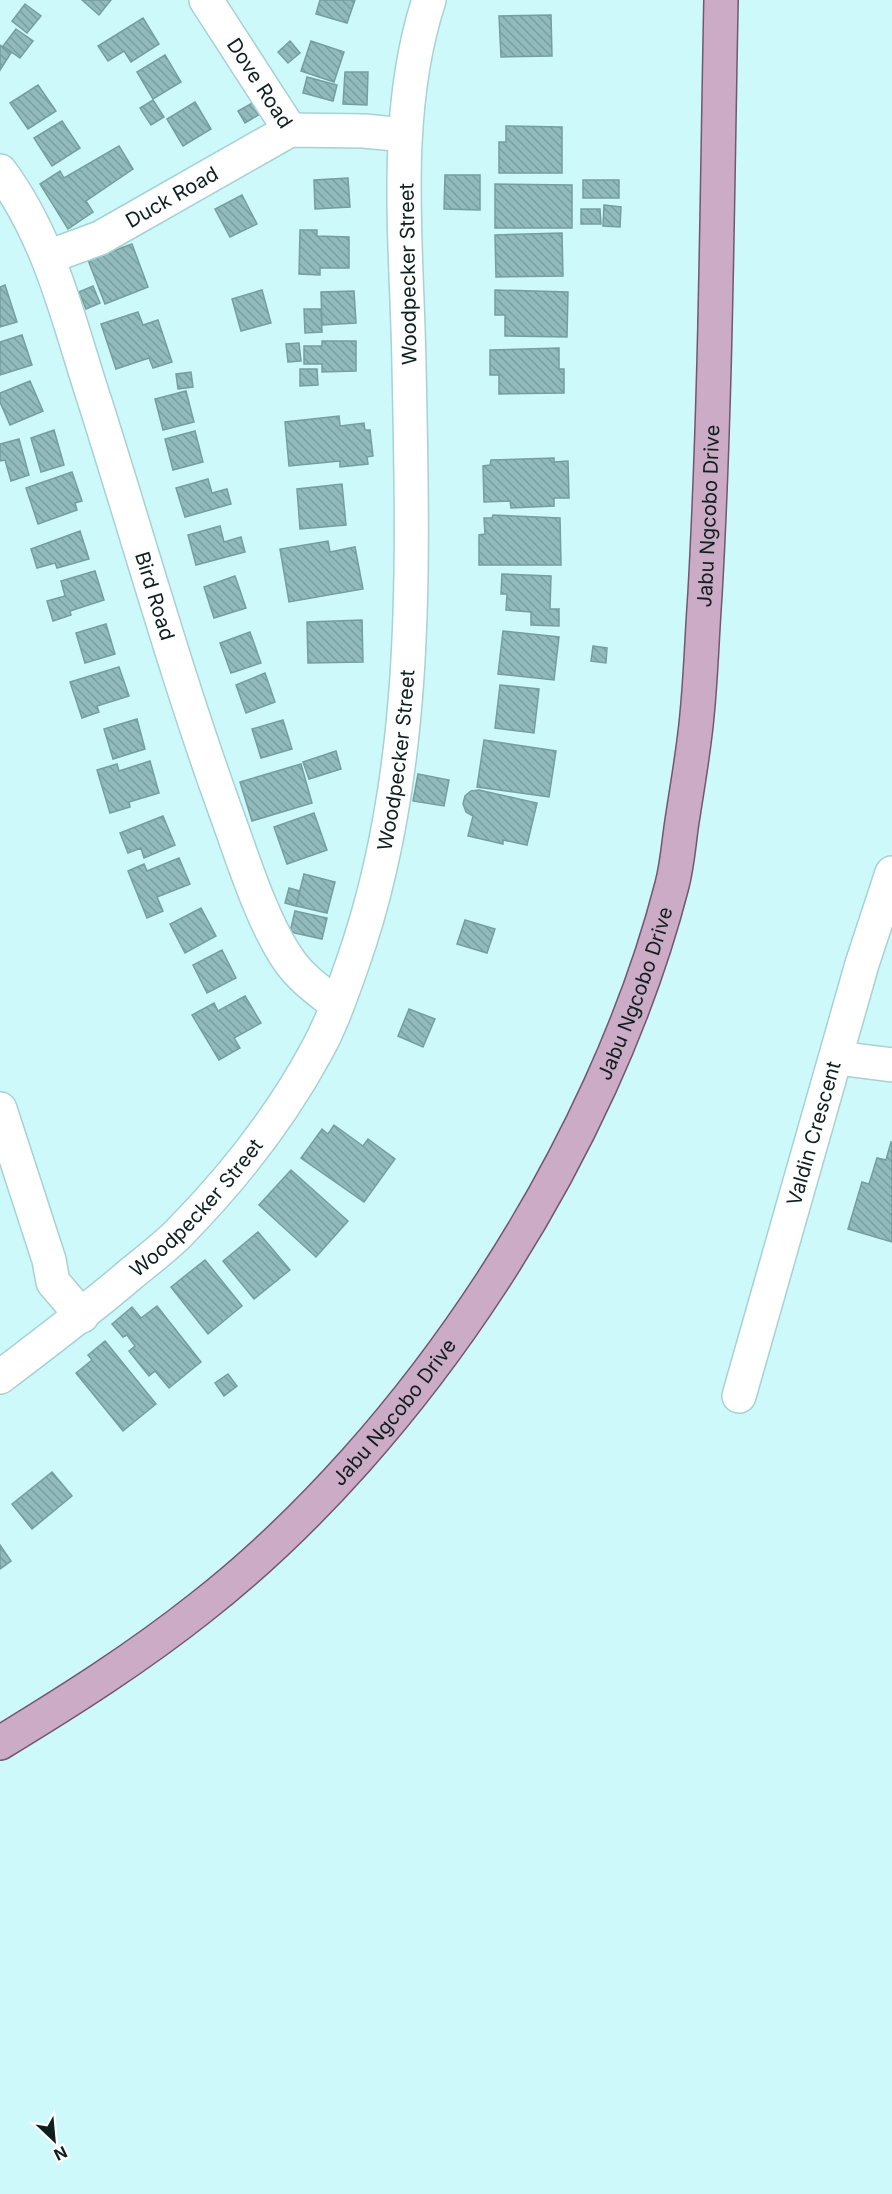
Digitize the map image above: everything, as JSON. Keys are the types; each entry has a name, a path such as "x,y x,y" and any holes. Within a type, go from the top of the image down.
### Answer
{"main road":[{"name":"Jabu Ngcobo Drive","path":"0,1743 94,1685 202,1606 273,1545 364,1452 438,1361 504,1263 568,1151 628,1023 673,882 697,719 711,489 721,0"}],"street":[{"name":"Dove Road","path":"206,0 290,130 364,130 405,135"},
{"name":"Woodpecker Street","path":"0,1377 82,1316 178,1234 242,1162 286,1103 318,1048 337,1005 368,920 387,843 398,772 405,697 412,534 405,135 412,64 429,0"},
{"name":"Duck Road","path":"48,257 100,238 290,130"},
{"name":"Bird Road","path":"0,171 29,217 48,257 123,492 158,611 252,881 289,960 304,979 337,1005"},
{"name":"Valdin Crescent","path":"739,1396 862,964 892,873"},
{"path":"837,1058 892,1065"},
{"path":"0,1109 49,1260 53,1282 82,1316"}],"building":[{"path":"82,0 111,0 99,15"},
{"path":"320,0 355,0 347,23 316,14"},
{"path":"25,4 41,16 27,33 12,21"},
{"path":"551,15 552,56 501,57 499,16"},
{"path":"143,18 159,44 131,62 124,51 108,61 98,46"},
{"path":"16,29 33,41 20,58 3,46"},
{"path":"290,41 300,53 288,63 278,52"},
{"path":"311,41 344,52 334,82 301,71"},
{"path":"0,45 11,53 0,70"},
{"path":"165,55 181,82 153,99 137,72"},
{"path":"345,72 368,72 367,105 343,104"},
{"path":"307,77 337,85 333,101 303,93"},
{"path":"38,85 56,111 28,129 10,103"},
{"path":"153,100 164,117 151,125 140,108"},
{"path":"195,102 211,129 183,146 167,119"},
{"path":"254,102 260,114 245,123 238,111"},
{"path":"62,121 80,148 52,166 34,138"},
{"path":"506,126 562,127 562,173 499,173 499,142 506,142"},
{"path":"119,146 133,169 86,201 93,212 68,229 40,184 60,171 64,178"},
{"path":"445,175 480,175 480,210 444,209"},
{"path":"348,178 350,207 315,209 314,180"},
{"path":"583,180 619,180 619,198 583,198"},
{"path":"495,184 572,185 572,228 495,228"},
{"path":"242,195 257,224 230,237 215,209"},
{"path":"604,205 621,207 620,227 603,226"},
{"path":"581,209 600,209 601,224 581,224"},
{"path":"300,230 317,230 317,236 349,237 349,268 320,268 320,275 299,274"},
{"path":"562,233 563,276 496,277 495,235"},
{"path":"132,244 148,287 105,304 88,260"},
{"path":"5,285 17,322 0,327 0,287"},
{"path":"93,286 100,303 86,309 79,292"},
{"path":"262,290 271,323 241,331 232,299"},
{"path":"495,290 568,292 567,337 505,336 505,315 495,315"},
{"path":"354,291 356,323 322,325 321,292"},
{"path":"304,309 321,309 322,332 305,333"},
{"path":"138,312 143,325 158,320 172,362 153,368 149,358 116,369 101,324"},
{"path":"22,335 32,365 0,375 0,342"},
{"path":"322,341 356,341 356,371 322,372 322,364 304,364 304,346 322,346"},
{"path":"299,343 301,361 288,362 286,344"},
{"path":"559,348 559,369 564,369 564,393 499,394 499,375 490,375 490,350"},
{"path":"300,369 317,369 318,385 300,386"},
{"path":"191,372 193,387 178,389 176,374"},
{"path":"30,381 43,411 10,425 0,402 0,393"},
{"path":"186,391 194,422 163,430 155,399"},
{"path":"339,416 340,426 364,423 365,430 370,430 373,456 367,457 368,464 340,467 340,461 289,466 285,422"},
{"path":"54,430 64,465 41,472 31,438"},
{"path":"195,431 203,462 173,470 165,439"},
{"path":"19,439 29,475 11,481 5,460 0,461 0,444"},
{"path":"554,458 554,462 568,461 569,498 554,498 554,506 511,508 510,501 484,502 483,466 490,465 491,460"},
{"path":"72,472 82,501 75,503 77,510 38,524 26,488"},
{"path":"208,479 212,493 227,489 231,504 185,517 176,488"},
{"path":"342,484 346,525 300,529 297,489"},
{"path":"493,515 560,518 561,565 479,565 479,535 485,534 484,518 492,518"},
{"path":"220,526 224,542 241,537 245,552 196,565 188,535"},
{"path":"80,531 89,559 57,568 55,563 37,568 31,549"},
{"path":"328,541 330,552 355,547 363,589 289,602 280,549"},
{"path":"95,571 104,600 70,611 71,615 53,621 47,601 65,596 61,581"},
{"path":"502,574 551,576 550,609 559,609 559,626 531,625 531,612 506,610 507,594 501,594"},
{"path":"235,576 246,608 214,618 204,587"},
{"path":"362,620 363,662 308,663 307,622"},
{"path":"106,624 115,654 85,663 76,633"},
{"path":"503,631 559,637 554,680 498,674"},
{"path":"250,632 261,663 231,673 220,643"},
{"path":"593,646 607,648 606,663 591,661"},
{"path":"119,667 129,696 97,706 99,712 82,718 70,682"},
{"path":"265,673 275,702 246,713 236,685"},
{"path":"500,685 539,689 534,733 495,728"},
{"path":"137,719 145,749 113,759 104,729"},
{"path":"283,720 292,749 261,758 252,729"},
{"path":"484,740 556,751 549,797 477,787"},
{"path":"336,751 341,769 309,779 303,762"},
{"path":"150,761 159,793 129,802 130,807 110,813 97,770 117,764 119,771"},
{"path":"301,764 312,803 252,821 240,782"},
{"path":"418,774 449,780 444,806 413,801"},
{"path":"479,790 537,803 527,845 503,840 503,844 468,836 473,816 466,812 463,804 465,796 471,791"},
{"path":"314,813 327,850 287,864 274,827"},
{"path":"163,816 175,845 144,858 141,848 128,853 120,833"},
{"path":"179,858 190,884 157,897 163,911 147,918 128,871 144,864 147,871"},
{"path":"304,874 335,882 327,913 296,906"},
{"path":"289,888 300,891 296,906 285,903"},
{"path":"201,908 216,936 185,953 170,924"},
{"path":"295,911 327,918 322,939 290,932"},
{"path":"465,920 495,929 487,953 457,944"},
{"path":"222,950 236,978 207,993 193,965"},
{"path":"245,996 261,1023 234,1038 240,1048 219,1060 192,1015 214,1003 218,1011"},
{"path":"409,1009 435,1019 423,1047 398,1036"},
{"path":"334,1125 363,1146 368,1139 395,1159 364,1202 301,1158 322,1129 328,1134"},
{"path":"891,1142 892,1242 848,1229 862,1182 869,1184 877,1158 886,1160"},
{"path":"291,1170 348,1221 316,1257 259,1205"},
{"path":"258,1232 290,1270 254,1299 223,1261"},
{"path":"205,1260 242,1306 208,1334 171,1287"},
{"path":"157,1306 201,1362 169,1388 155,1371 149,1376 129,1351 135,1346 127,1335 123,1337 112,1324 132,1307 141,1318"},
{"path":"105,1341 156,1404 123,1431 76,1373 92,1360 88,1355"},
{"path":"228,1374 237,1386 224,1396 215,1383"},
{"path":"52,1472 72,1496 32,1529 12,1504"},
{"path":"0,1545 11,1561 0,1569"}]}
